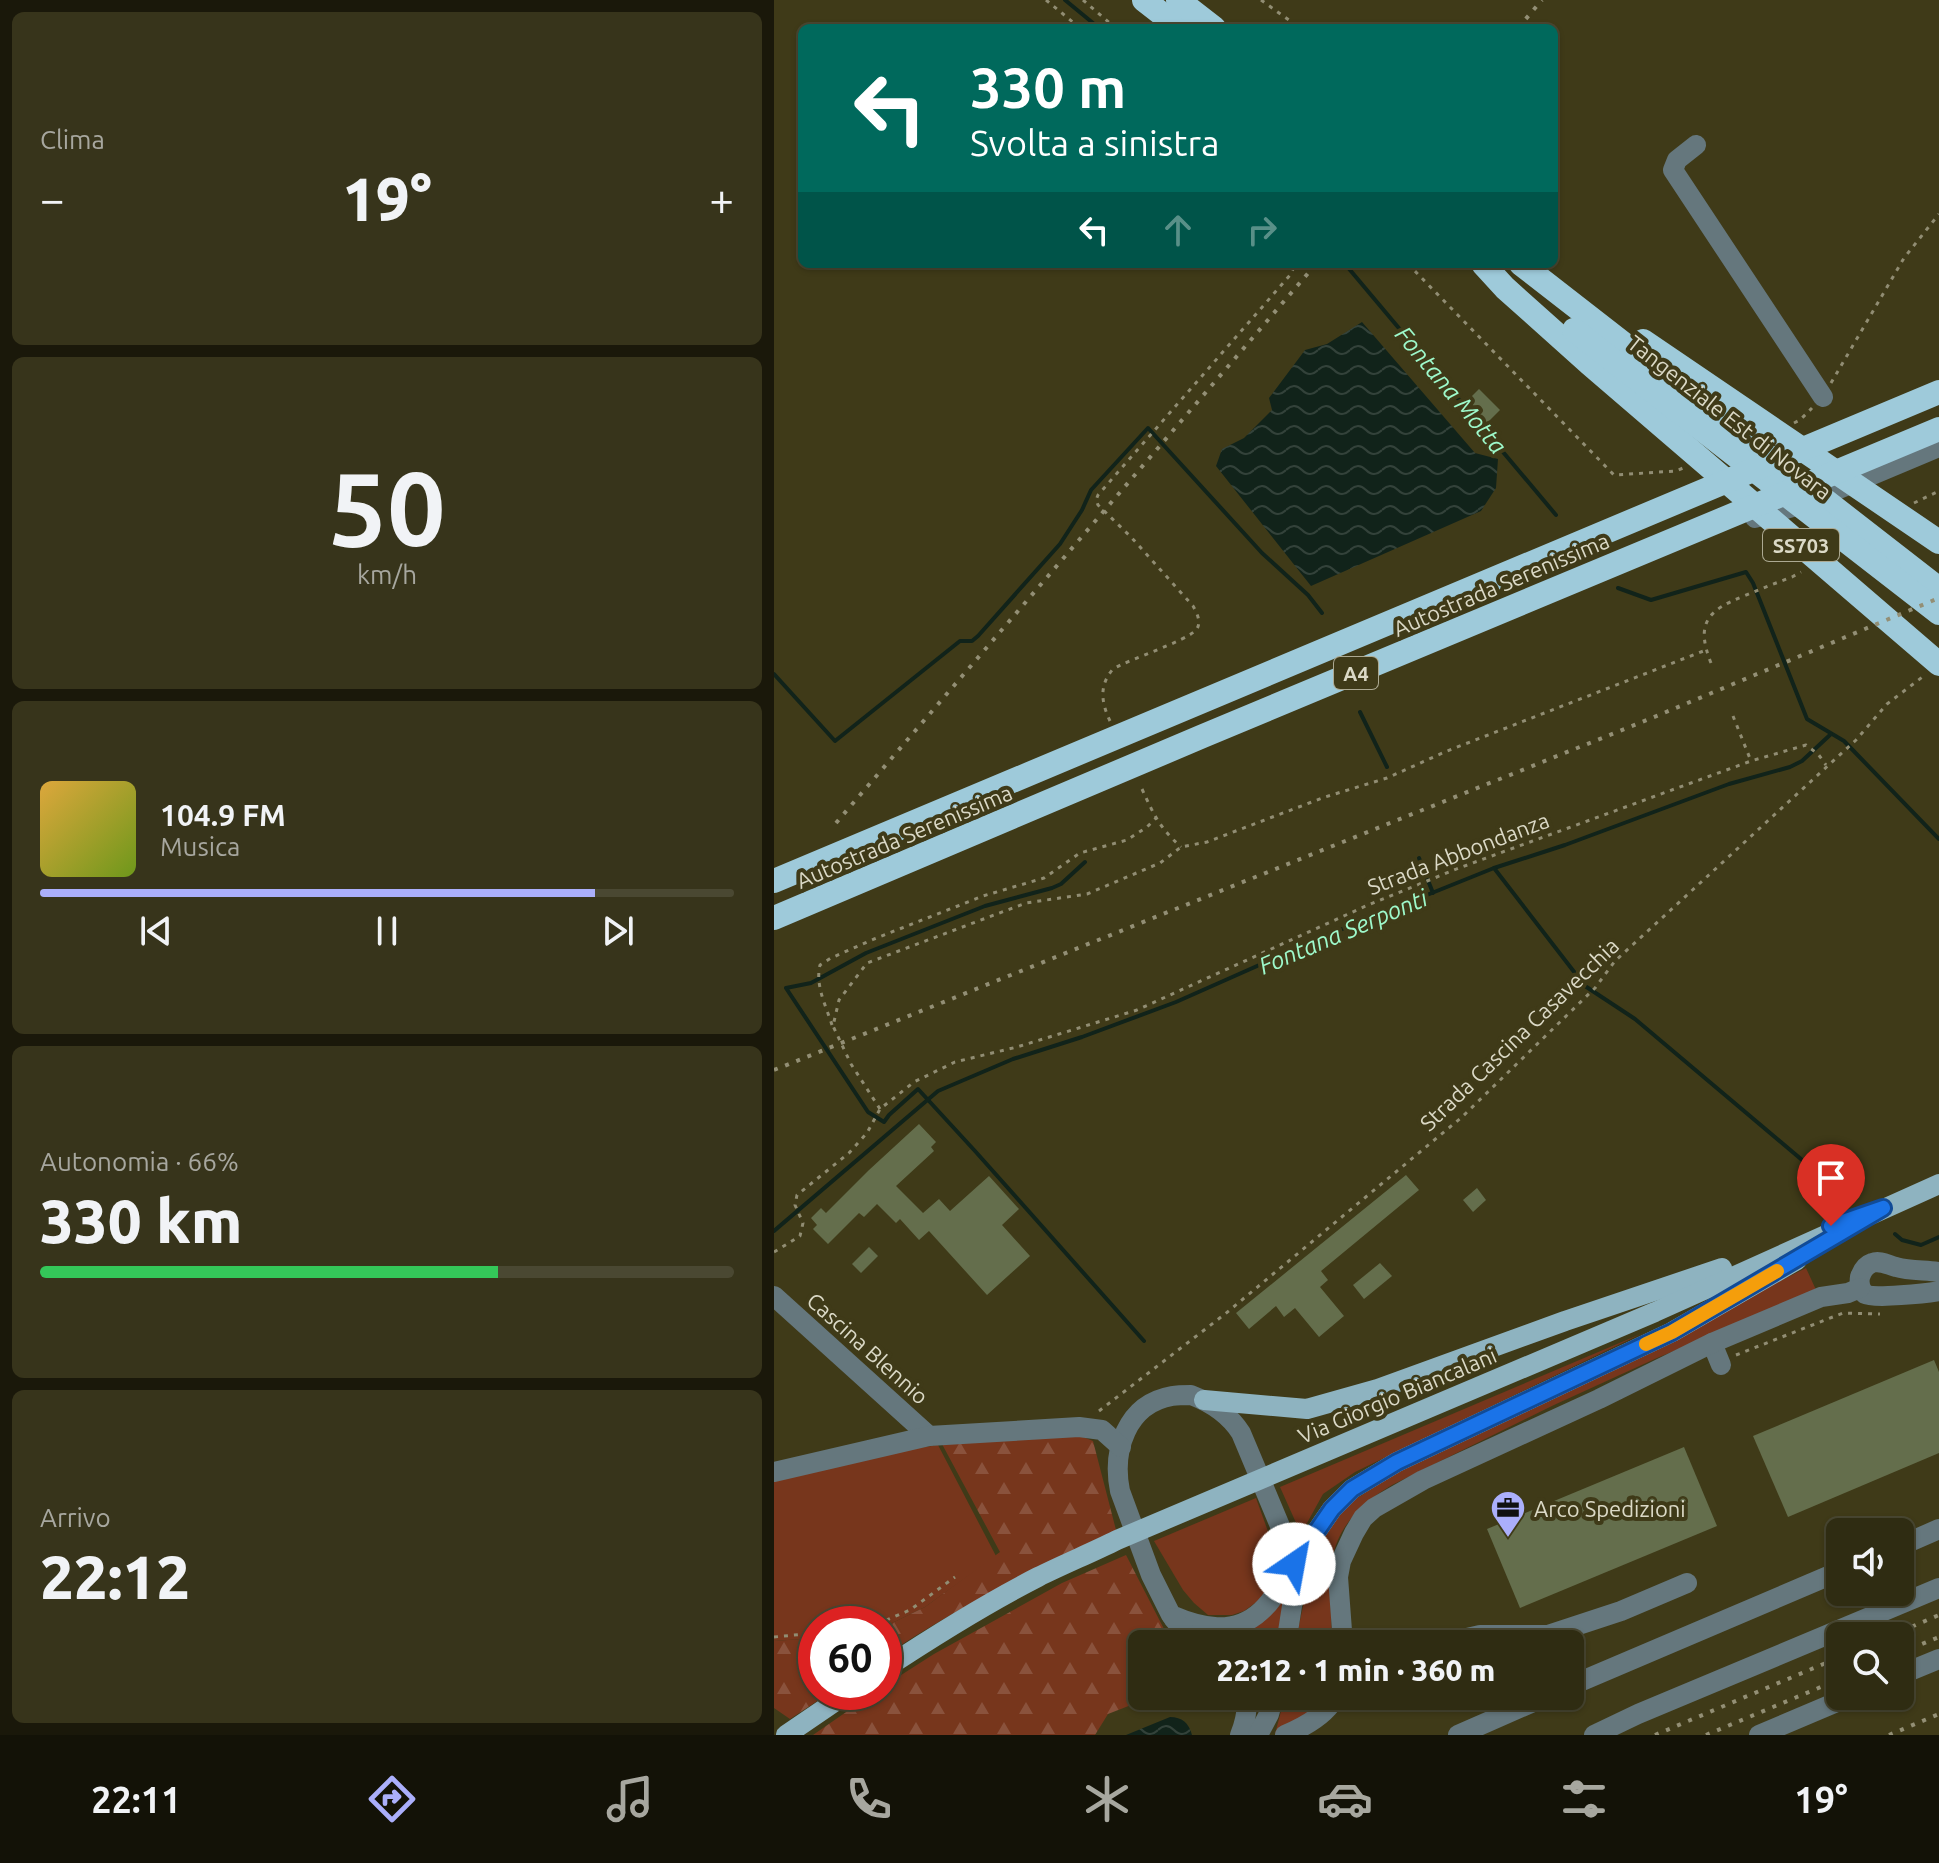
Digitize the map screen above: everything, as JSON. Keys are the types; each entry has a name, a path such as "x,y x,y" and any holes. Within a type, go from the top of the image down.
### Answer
{"highway":[{"path":"1144,0 1175,24"},
{"path":"1178,0 1209,24"},
{"name":"Tangenziale Est di Novara","path":"1492,268 1939,589"},
{"name":"Tangenziale Est di Novara","path":"1526,268 1681,401 1939,613"},
{"name":"SS703","path":"1532,268 1681,401 1935,668"},
{"name":"Autostrada Serenissima","path":"774,881 1939,392"},
{"name":"SS703","path":"1681,401 1939,542"},
{"name":"Autostrada Serenissima","path":"774,918 1939,429"}],"main road":[{"name":"Via Giorgio Biancalani","path":"902,1657 1028,1582 1117,1540 1655,1312 1939,1184"},
{"path":"1204,1400 1307,1409 1378,1389 1883,1208"},
{"path":"1294,1564 1332,1509 1352,1489 1397,1462 1672,1332 1883,1208"},
{"path":"786,1735 823,1710"}],"street":[{"path":"1696,145 1677,160 1673,170 1823,397"},
{"path":"1858,426 1939,382"},
{"path":"1663,545 1803,504 1939,447"},
{"path":"1870,1263 1883,1263 1938,1287 1898,1295 1870,1296 1860,1288 1861,1274 1870,1263"},
{"path":"1342,1630 1338,1577 1345,1549 1363,1518 1374,1508 1423,1480 1599,1399 1718,1357 1821,1297 1860,1288"},
{"name":"Cascina Blennio","path":"774,1296 929,1436"},
{"path":"1183,1630 1171,1615 1151,1575 1120,1491 1117,1457 1135,1416 1152,1402 1191,1395 1233,1420 1293,1557 1295,1587 1288,1630"},
{"path":"774,1472 929,1436 1079,1427 1102,1430 1121,1447"},
{"path":"1914,1540 1939,1529"},
{"path":"1171,1615 1197,1626 1228,1627 1245,1622 1262,1611 1294,1564"},
{"path":"1584,1680 1826,1577"},
{"path":"1563,1630 1621,1611 1687,1583"},
{"path":"1594,1735 1939,1588"},
{"path":"1914,1669 1939,1659"},
{"path":"1759,1735 1826,1707"},
{"path":"1240,1735 1245,1710"},
{"path":"1258,1735 1270,1710"},
{"path":"1285,1735 1325,1710"},
{"path":"1458,1735 1515,1710"}],"path":[{"path":"1046,0 1075,24"},
{"path":"1083,0 1111,24"},
{"path":"1261,0 1294,24"},
{"path":"1110,721 1102,690 1105,678 1113,669 1182,638 1195,631 1199,624 1193,606 1096,500 1101,489 1293,268"},
{"path":"1912,504 1939,491"},
{"path":"1711,663 1706,650 1705,624 1712,612 1723,604 1761,589"},
{"path":"833,1026 839,1000 867,963 1026,903 1087,894 1160,863 1181,847 1207,842 1325,797 1387,778 1447,751 1706,650"},
{"path":"1826,765 1853,742 1887,704 1935,668"},
{"path":"1733,716 1751,761"},
{"name":"Strada Abbondanza","path":"774,1252 800,1236 803,1223 795,1205 797,1195 849,1153 867,1133 879,1111 914,1082 955,1062 1017,1047 1137,1010 1423,882 1751,761 1806,745 1826,765"},
{"name":"Strada Cascina Casavecchia","path":"1079,1427 1225,1314 1462,1117 1595,988 1615,961 1826,765"},
{"path":"1142,789 1165,833 1181,847"},
{"path":"879,1111 833,1026 819,985 820,965 874,939 983,896 1044,878 1080,853 1127,840 1156,818"},
{"path":"1718,1357 1843,1313 1887,1313"},
{"path":"902,1613 955,1577"},
{"path":"774,1637 798,1635"}],"green space":[{"path":"1806,1268 1817,1292 1657,1358 1554,1405 1392,1485 1371,1499 1346,1525 1335,1547 1330,1574 1331,1630 1299,1630 1314,1555 1325,1533 1351,1502 1393,1475"},
{"path":"1643,1333 1355,1472 1323,1494 1301,1534 1280,1487"},
{"path":"1078,1435 1093,1441 1116,1530 998,1589 902,1645 902,1618 925,1607 1000,1552 942,1444"},
{"path":"938,1445 996,1556 925,1607 902,1618 902,1606 798,1606 798,1639 774,1641 774,1480"},
{"path":"1256,1498 1279,1562 1277,1576 1258,1601 1244,1611 1232,1615 1208,1615 1183,1590 1154,1541"},
{"path":"1126,1555 1164,1629 1128,1630 1128,1706 1108,1714 1095,1735 813,1735 849,1710 902,1710 902,1674 1062,1583"},
{"path":"1284,1599 1281,1630 1224,1630"},
{"path":"798,1639 798,1710 804,1710 790,1719 774,1708 774,1641"},
{"path":"1281,1710 1315,1710 1302,1721 1275,1734"}],"water":[{"path":"1362,322 1475,453 1498,459 1496,488 1481,511 1311,586 1216,466 1222,449 1244,438 1272,410 1269,398 1305,350 1327,344"},
{"path":"1170,1717 1184,1722 1192,1735 1126,1735"}],"building":[{"path":"1479,389 1500,410 1487,423 1466,402"},
{"path":"919,1124 936,1142 931,1147 934,1151 896,1186 923,1213 939,1199 950,1211 989,1176 1019,1209 1002,1225 1030,1256 987,1295 929,1231 919,1240 900,1219 896,1223 877,1204 864,1217 859,1213 828,1244 813,1229 817,1225 811,1218 821,1208 826,1213"},
{"path":"1406,1175 1419,1190 1321,1271 1328,1280 1320,1287 1344,1316 1319,1337 1295,1308 1284,1317 1276,1306 1249,1329 1236,1313"},
{"path":"1477,1188 1486,1200 1473,1212 1463,1200"},
{"path":"869,1247 878,1256 861,1273 852,1264"},
{"path":"1380,1263 1392,1276 1364,1299 1353,1285"},
{"path":"1934,1360 1939,1372 1939,1453 1788,1517 1753,1436"},
{"path":"1684,1447 1717,1526 1520,1608 1487,1529"}],"waterway":[{"name":"Fontana Motta","path":"1065,0 1094,24"},
{"name":"Fontana Motta","path":"1348,268 1556,515"},
{"path":"774,674 835,741 960,641 972,641 978,636 1060,544 1091,490 1148,428 1262,553 1308,595 1322,613"},
{"name":"Fontana Motta","path":"1618,588 1651,600 1746,572 1807,719 1844,741 1939,839"},
{"path":"1360,712 1387,767"},
{"path":"1494,868 1729,784 1790,767 1802,761 1831,734"},
{"path":"1419,858 1433,893"},
{"path":"1085,862 1061,884 1052,888 985,906 866,953 811,983 786,988 868,1112 884,1122 918,1089 1144,1341"},
{"name":"Fontana Serponti","path":"774,1231 938,1091 1013,1059 1176,1002 1320,938 1494,868 1585,986 1635,1019 1847,1198"},
{"name":"Fontana Serponti","path":"1895,1234 1902,1240 1921,1245 1939,1237"}],"railway":[{"path":"1521,24 1542,0"},
{"path":"836,823 1313,268"},
{"path":"774,1070 1647,720 1939,598"},
{"path":"1914,1626 1939,1615"},
{"path":"1914,1647 1939,1637"},
{"path":"1655,1735 1826,1663"},
{"path":"1706,1735 1826,1685"},
{"path":"1889,1735 1939,1714"}],"slow traffic":[{"path":"1646,1344 1777,1271"}],"place":[{"name":"Arco Spedizioni","path":"1508,1539"}],"route":[{"path":"1294,1564 1332,1509 1352,1489 1397,1462 1672,1332 1883,1208 1831,1226"}]}
